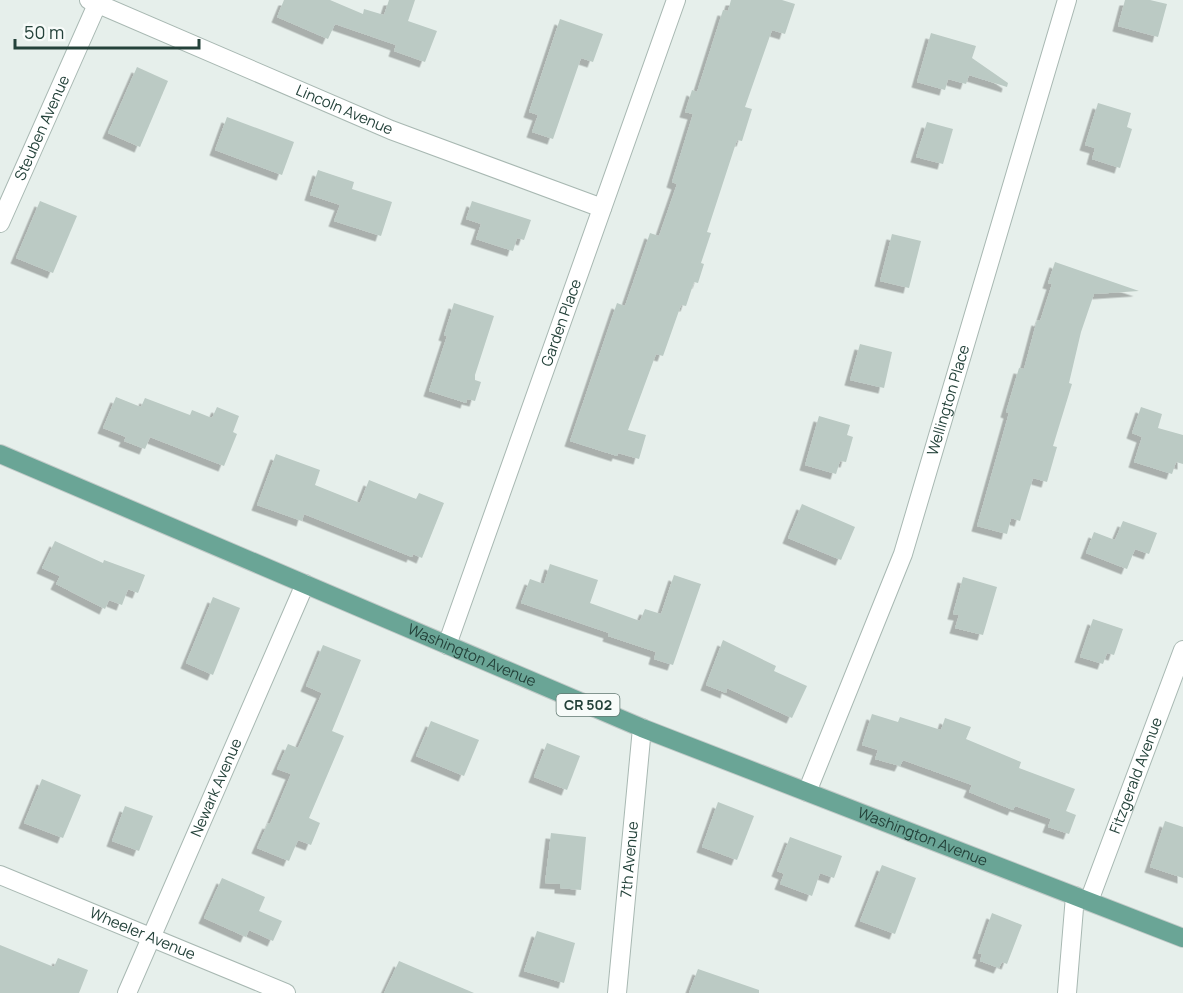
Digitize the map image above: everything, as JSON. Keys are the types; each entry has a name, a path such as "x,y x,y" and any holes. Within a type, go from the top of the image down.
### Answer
{"main road":[{"name":"Washington Avenue","path":"0,454 642,728 1183,938"}],"street":[{"name":"Garden Place","path":"447,645 676,0"},
{"name":"Wellington Place","path":"807,792 903,554 1067,0"},
{"name":"Lincoln Avenue","path":"95,1 391,130 602,208"},
{"name":"Steuben Avenue","path":"0,223 95,1"},
{"name":"Newark Avenue","path":"127,993 305,584"},
{"name":"Fitzgerald Avenue","path":"1067,993 1082,899 1183,650"},
{"name":"7th Avenue","path":"617,993 642,728"},
{"name":"Wheeler Avenue","path":"0,875 286,993"}],"building":[{"path":"284,0 330,0 363,14 364,9 384,15 389,0 415,0 408,21 437,31 425,62 394,51 396,45 335,24 328,39 277,17"},
{"path":"731,0 782,0 795,4 785,34 772,30 745,107 752,109 742,141 737,140 707,232 711,233 701,263 704,264 698,283 694,282 686,306 681,305 663,356 656,354 628,430 646,435 639,459 618,453 617,456 570,441 617,303 625,306 650,233 659,236 677,184 672,182 693,114 685,112 692,90 697,92 723,10 728,11"},
{"path":"1125,0 1150,0 1167,4 1158,37 1118,26"},
{"path":"560,19 603,34 593,62 581,58 553,139 532,132 538,115 529,112"},
{"path":"931,33 976,46 972,58 1008,83 1007,87 969,75 966,84 948,79 945,90 917,82"},
{"path":"137,67 168,81 140,147 108,133"},
{"path":"1098,103 1131,113 1127,127 1132,129 1120,168 1092,159 1095,148 1085,145"},
{"path":"227,117 294,142 282,175 215,150"},
{"path":"927,122 953,129 943,164 916,157"},
{"path":"318,170 354,182 352,189 392,202 381,236 334,221 340,205 310,195"},
{"path":"40,201 77,216 53,273 16,258"},
{"path":"472,201 531,220 524,240 517,238 513,251 476,239 481,224 466,219"},
{"path":"892,234 921,241 909,288 880,281"},
{"path":"1055,262 1139,291 1094,294 1081,332 1069,383 1072,384 1053,446 1057,447 1047,482 1033,478 1020,521 1011,518 1007,534 977,526 1009,413 1006,412 1019,368 1024,369 1037,320 1040,321 1052,284 1048,283"},
{"path":"454,303 494,316 475,375 475,380 481,382 475,401 467,399 466,403 429,391 447,336 444,335"},
{"path":"860,344 892,352 884,388 850,380"},
{"path":"116,397 141,407 145,398 190,415 192,410 212,418 217,407 239,416 233,432 237,434 224,466 150,437 145,449 124,441 126,437 103,428"},
{"path":"1141,407 1162,414 1158,428 1183,435 1183,464 1176,462 1172,474 1134,462 1142,437 1132,433"},
{"path":"819,416 850,425 847,435 853,437 846,462 840,461 836,474 805,465"},
{"path":"276,454 320,470 315,485 360,503 369,480 416,499 419,493 444,503 422,558 413,554 412,557 304,514 302,521 257,505"},
{"path":"802,504 855,527 841,560 788,538"},
{"path":"1123,521 1157,533 1149,554 1135,549 1127,569 1086,553 1094,532 1115,540"},
{"path":"55,541 103,563 104,560 145,575 138,593 128,589 122,605 109,600 105,609 56,584 60,576 42,568"},
{"path":"550,564 598,580 590,603 640,621 645,609 661,614 674,575 701,584 673,665 654,659 656,652 608,636 609,633 521,603 530,579 544,584"},
{"path":"963,577 997,587 983,635 955,628 959,615 953,614"},
{"path":"213,597 240,608 213,675 186,663"},
{"path":"1093,619 1123,629 1114,655 1107,653 1103,664 1080,657"},
{"path":"723,640 776,666 774,671 807,686 792,718 727,688 726,693 706,685"},
{"path":"323,645 361,660 332,731 344,736 309,818 320,823 311,845 298,840 289,861 257,848 291,774 277,769 288,744 298,748 322,693 306,686"},
{"path":"872,714 898,722 900,717 941,730 945,718 971,727 966,739 1021,762 1019,768 1075,789 1066,811 1076,815 1069,834 1048,827 1051,819 1015,806 1013,810 969,792 972,785 903,760 900,766 875,759 878,750 862,745"},
{"path":"431,721 479,740 464,776 416,756"},
{"path":"547,743 580,756 567,790 534,777"},
{"path":"42,779 81,795 63,838 24,823"},
{"path":"718,802 754,816 737,860 702,847"},
{"path":"125,806 153,816 139,851 112,841"},
{"path":"1165,821 1183,827 1183,878 1150,867"},
{"path":"551,833 586,837 581,890 560,888 560,884 545,883"},
{"path":"790,837 842,856 834,878 820,873 812,896 780,884 784,874 777,871"},
{"path":"882,865 916,878 895,934 860,921"},
{"path":"222,878 265,897 259,911 282,921 273,941 249,930 246,937 204,918"},
{"path":"992,913 1022,925 1007,964 1002,962 999,968 980,961 982,954 978,953"},
{"path":"537,931 575,943 564,983 524,971"},
{"path":"0,945 54,967 58,958 88,970 79,993 0,993"},
{"path":"399,961 474,993 384,993"},
{"path":"698,969 759,990 759,993 689,993"}]}
